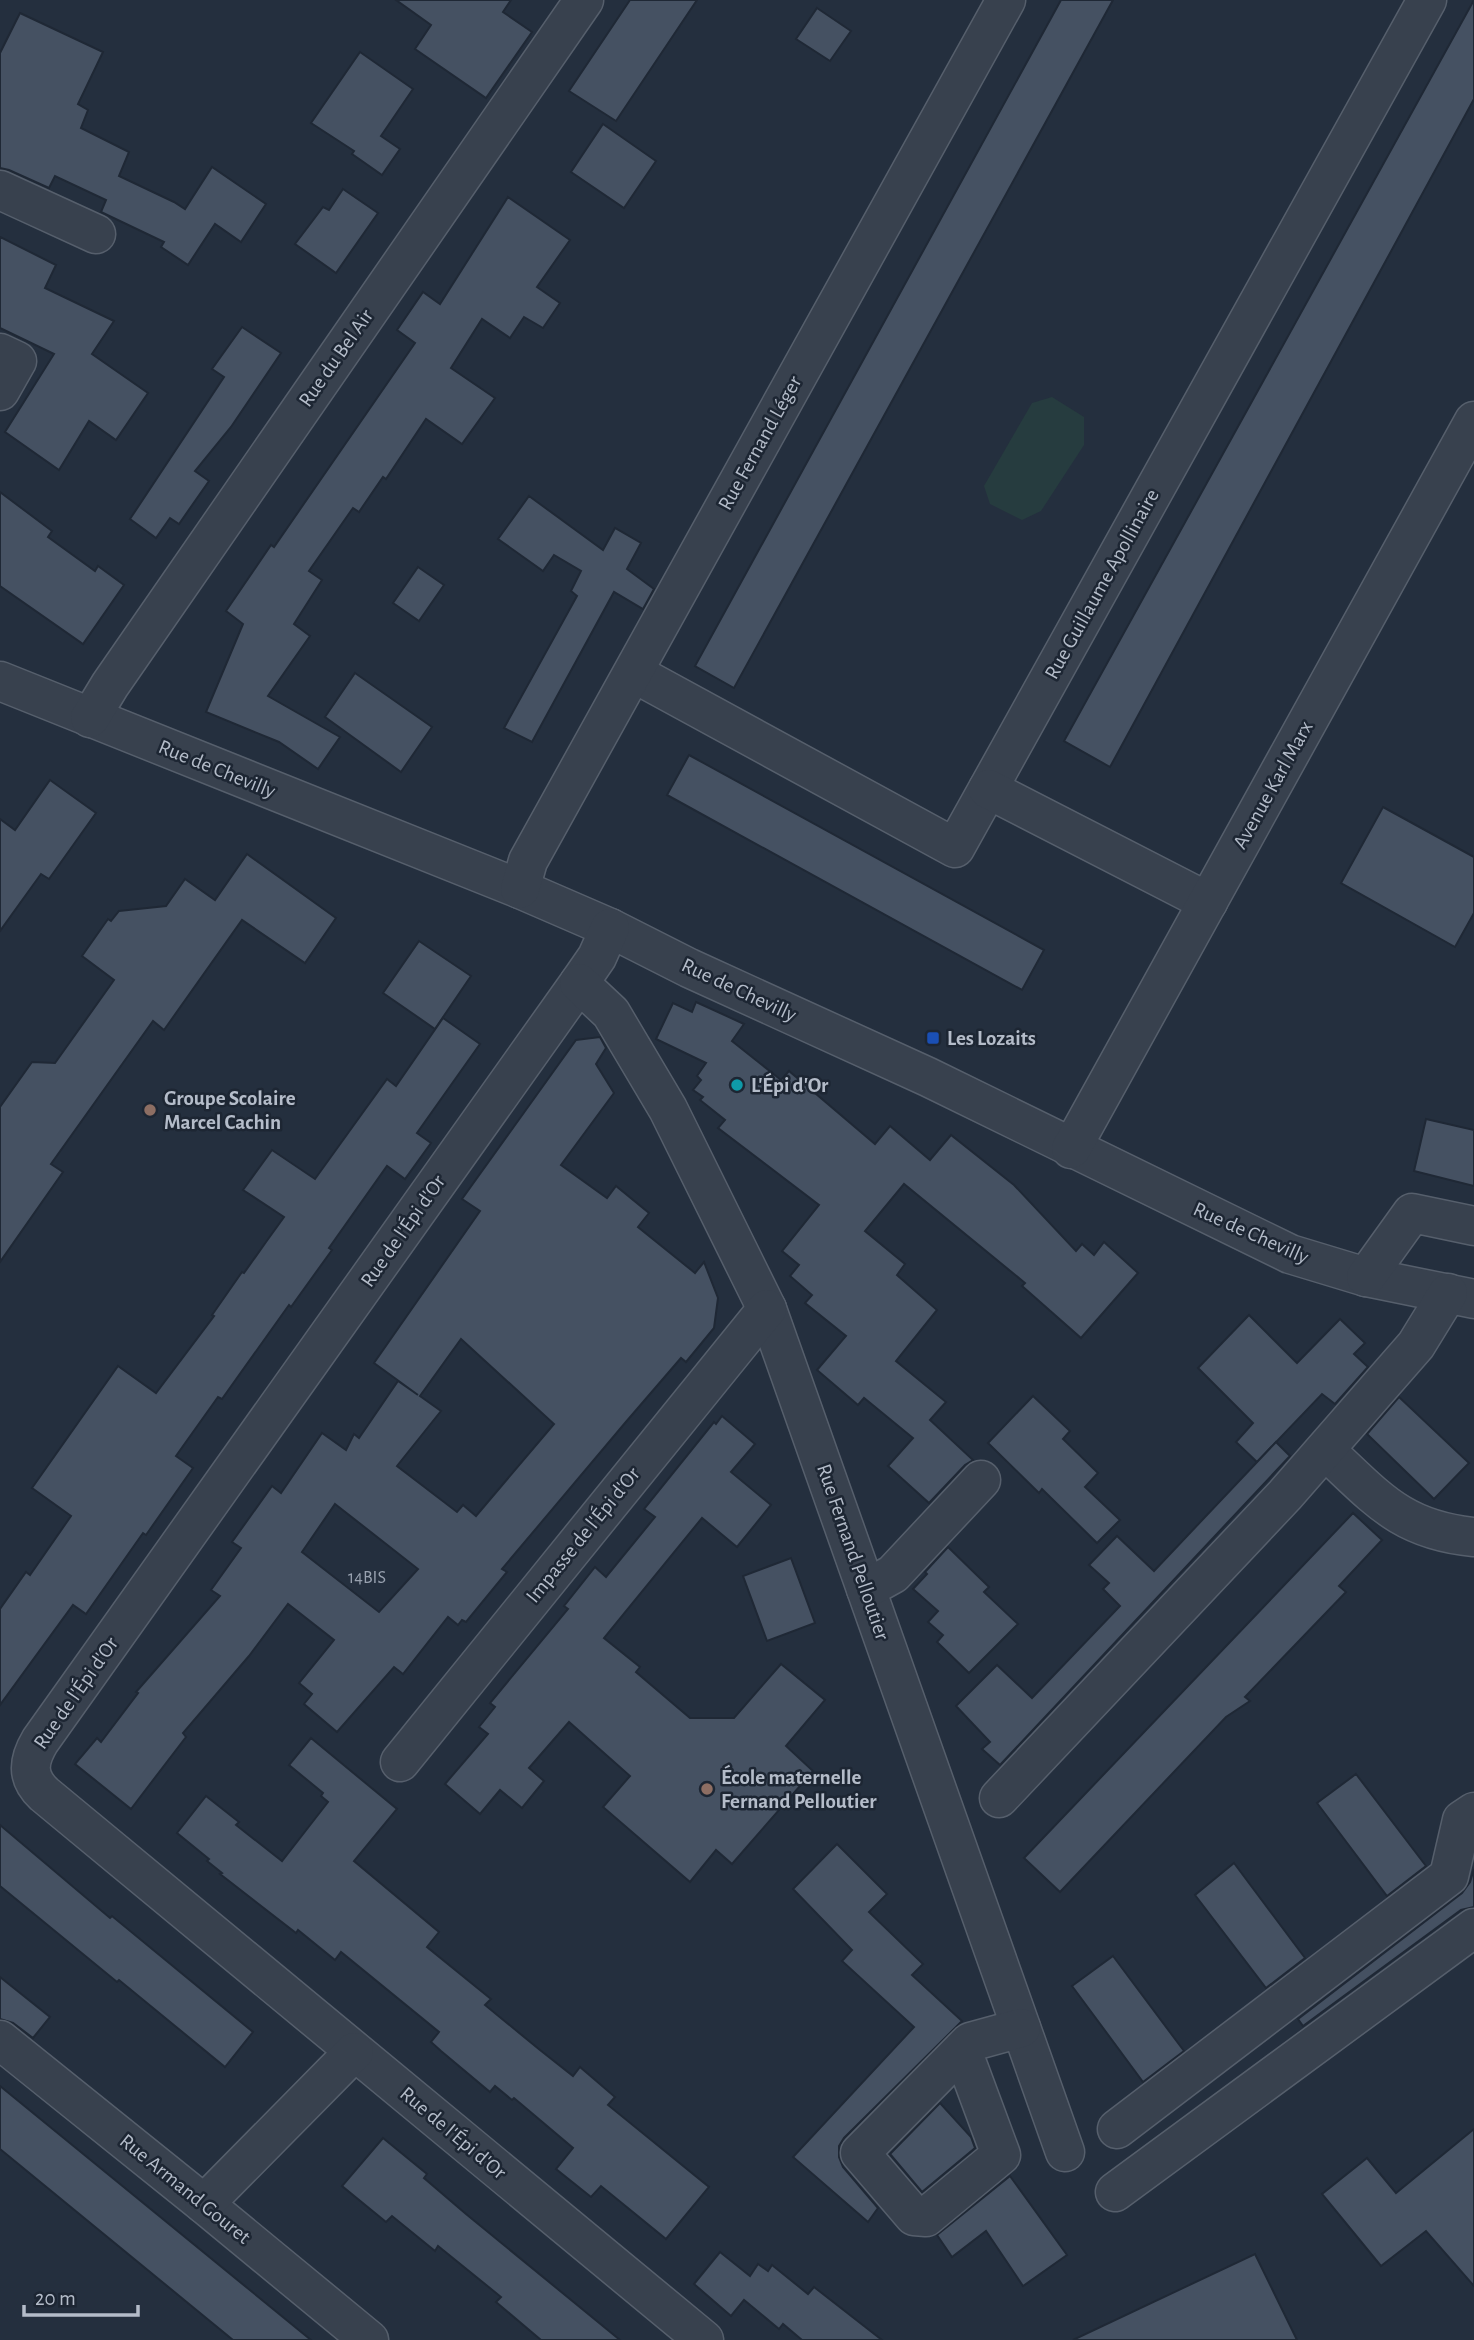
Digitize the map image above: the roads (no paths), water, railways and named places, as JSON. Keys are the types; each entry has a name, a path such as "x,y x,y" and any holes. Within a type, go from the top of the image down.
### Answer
{"street":[{"name":"Rue du Bel Air","path":"90,718 110,685 584,0"},
{"name":"Rue Fernand Léger","path":"520,888 528,861 1006,0"},
{"name":"Rue Guillaume Apollinaire","path":"634,673 955,848 1427,0"},
{"path":"0,190 96,234"},
{"path":"0,353 17,361 0,391"},
{"name":"Avenue Karl Marx","path":"1071,1149 1474,421"},
{"name":"Rue de Chevilly","path":"0,681 520,888 928,1077 1290,1254 1366,1277 1461,1296"},
{"path":"988,789 1208,902"},
{"name":"Rue de l'Épi d'Or","path":"610,928 597,957 579,984 40,1741 31,1759 30,1769 32,1779 44,1794 704,2340"},
{"name":"Rue Fernand Pelloutier","path":"579,984 611,1013 668,1109 767,1308 1065,2152"},
{"path":"1366,1277 1412,1213 1474,1227"},
{"path":"999,1798 1275,1505 1461,1296"},
{"name":"Impasse de l'Épi d'Or","path":"400,1762 767,1308"},
{"path":"1325,1450 1382,1503 1404,1518 1423,1528 1445,1534 1474,1537"},
{"path":"866,1589 892,1574 981,1479"},
{"path":"1117,2129 1448,1876 1462,1820 1474,1812"},
{"path":"1115,2192 1474,1928"},
{"path":"961,2050 970,2042 1021,2028"},
{"name":"Rue Armand Gouret","path":"0,2040 369,2340"},
{"path":"204,2204 355,2052"}],"place":[{"name":"Les Lozaits","path":"933,1038"},
{"name":"L'Épi d'Or","path":"737,1085"},
{"name":"Groupe Scolaire Marcel Cachin","path":"150,1110"},
{"name":"École maternelle Fernand Pelloutier","path":"707,1789"}]}
